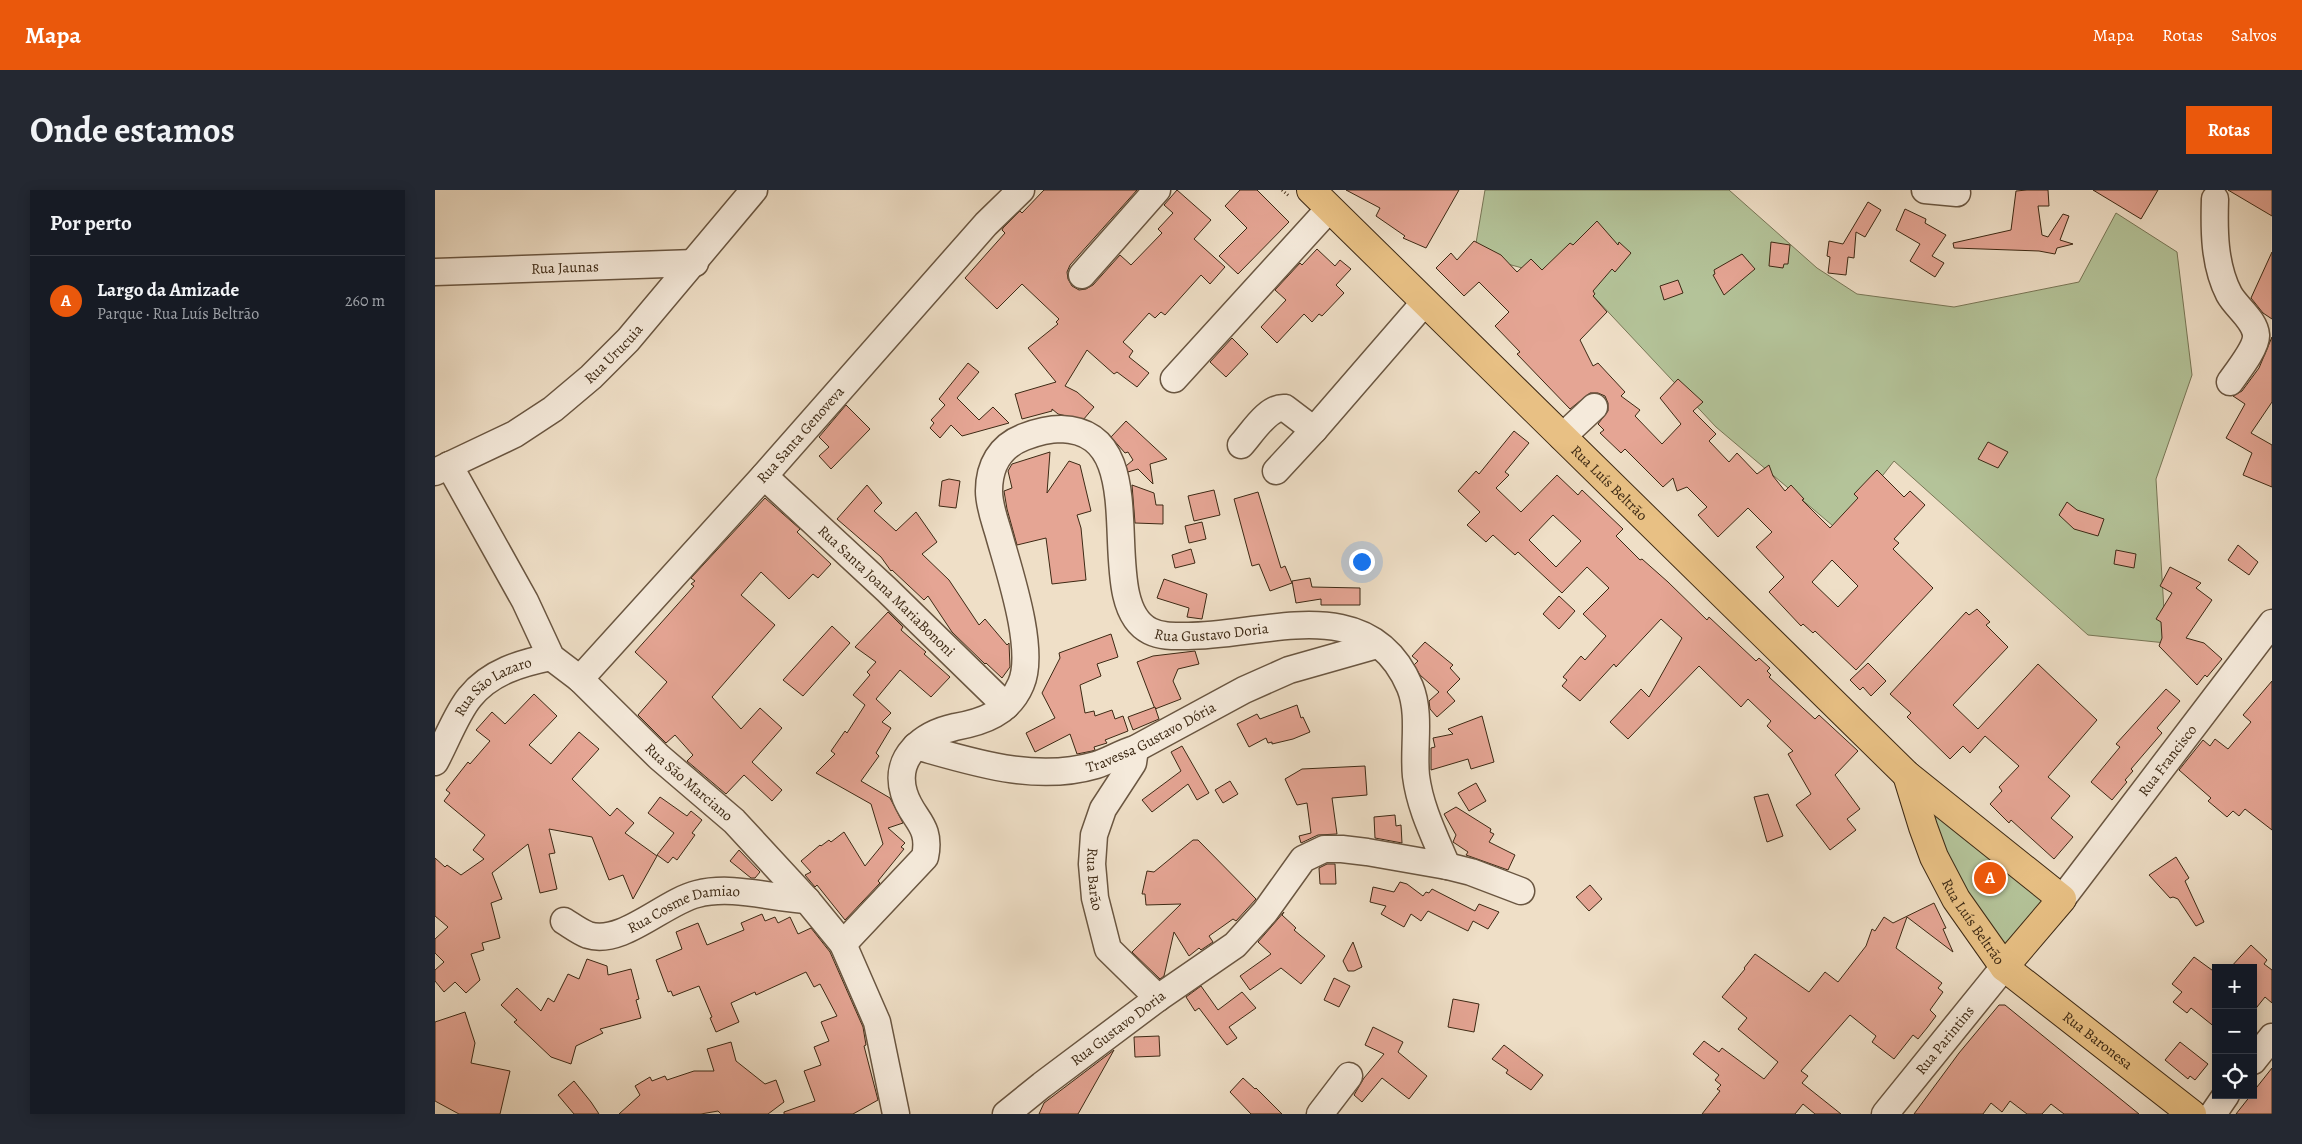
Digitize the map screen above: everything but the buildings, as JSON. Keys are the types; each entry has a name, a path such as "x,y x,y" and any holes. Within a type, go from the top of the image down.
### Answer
{"main road":[{"name":"Rua Luís Beltrão","path":"1320,200 1907,775 1928,805 2062,899 2004,967 1956,899 1934,857 1928,805"},
{"name":"Rua Baronesa","path":"2004,967 2192,1114"}],"street":[{"name":"Rua Urucuia","path":"442,468 515,434 553,409 591,376 628,340 695,263 754,190"},
{"name":"Rua Santa Genoveva","path":"580,679 764,476 987,224 1021,190"},
{"path":"1082,275 1157,190"},
{"path":"1925,190 1957,192"},
{"path":"2200,220 2218,194"},
{"path":"2218,194 2214,232 2220,268 2228,293 2254,327 2256,336 2255,344 2230,382"},
{"path":"1173,379 1320,200"},
{"name":"Rua Jaunas","path":"435,272 695,263"},
{"path":"1276,471 1424,303"},
{"path":"1241,445 1279,407 1285,408 1314,430"},
{"path":"1562,437 1594,407"},
{"name":"Rua Gustavo Doria","path":"915,746 928,736 945,730 979,723 992,717 1006,706 1021,685 1026,665 1024,641 1013,587 991,506 989,492 992,466 1001,452 1015,440 1044,430 1065,429 1083,434 1101,446 1112,465 1118,490 1122,561 1128,601 1134,617 1145,629 1169,636 1208,636 1289,625 1312,624 1351,629 1377,645 1391,658 1410,688 1415,719 1416,777 1422,804 1447,866"},
{"name":"Rua São Marciano","path":"442,468 525,601 551,657 580,679 659,757 734,821 807,900 843,944 877,1022 896,1114"},
{"name":"Rua Santa Joana MariaBononi","path":"764,476 887,590 1006,706"},
{"name":"Rua Francisco","path":"2062,899 2272,623"},
{"name":"Travessa Gustavo Dória","path":"915,746 984,766 1059,772 1096,765 1135,750 1244,690 1289,670 1377,645"},
{"name":"Rua Sāo Lazaro","path":"435,762 469,698 482,685 505,671 524,663 551,657"},
{"path":"843,944 925,857 928,846 926,832 904,794 902,778 905,760 915,746"},
{"name":"Rua Barão","path":"1135,750 1133,763 1103,809 1097,826 1092,864 1093,881 1095,898 1108,949 1158,998"},
{"name":"Rua Gustavo Doria","path":"1006,1114 1158,998 1235,945 1265,912 1303,859 1324,849 1367,852 1447,866"},
{"path":"1447,866 1471,872 1521,890"},
{"name":"Rua Cosme Damiao","path":"564,921 587,934 599,936 630,928 672,904 697,894 728,890 807,900"},
{"name":"Rua Parintins","path":"1885,1114 2004,967"},
{"path":"2257,1056 2272,1037"},
{"path":"1320,1114 1349,1076"},
{"path":"2213,1114 2223,1099"}],"green space":[{"path":"1485,190 1729,190 1817,268 1857,294 1954,307 2079,282 2116,213 2177,252 2192,375 2156,479 2166,643 2088,635 1894,461 1839,531 1716,427 1582,284 1474,255"},
{"path":"1907,775 2062,899 2004,967"}],"place":[{"name":"Largo da Amizade","path":"1990,878"}]}
